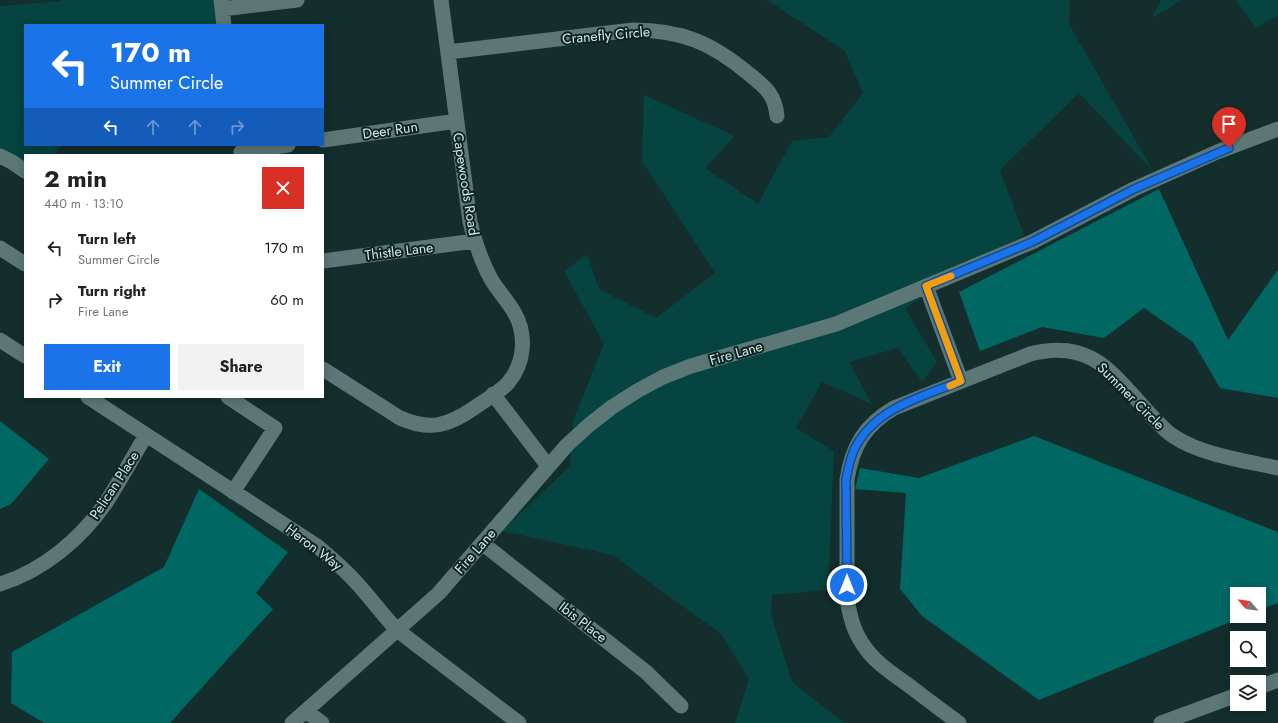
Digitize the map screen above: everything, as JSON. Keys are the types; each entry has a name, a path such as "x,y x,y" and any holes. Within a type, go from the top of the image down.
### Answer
{"street":[{"path":"224,24 221,5 297,0"},
{"name":"Capewoods Road","path":"324,370 400,418 422,425 435,426 460,418 504,386 516,372 522,346 522,335 519,322 492,280 483,262 470,222 441,0"},
{"name":"Cranefly Circle","path":"448,52 633,30 670,32 708,45 733,61 767,89 774,102 777,116"},
{"name":"Deer Run","path":"324,140 457,121"},
{"name":"Fire Lane","path":"292,723 439,593 567,445 600,416 637,391 663,377 691,366 836,324 1032,242 1134,189 1217,152 1278,129"},
{"path":"241,151 280,146"},
{"path":"0,156 24,170"},
{"name":"Thistle Lane","path":"324,261 475,241"},
{"path":"0,248 24,263"},
{"path":"926,286 961,381"},
{"path":"0,340 24,355"},
{"name":"Summer Circle","path":"959,723 883,667 862,643 854,629 849,614 847,600 846,480 854,450 870,426 882,415 894,408 1030,354 1044,350 1057,349 1072,351 1092,358 1109,370 1161,426 1173,436 1188,445 1203,451 1278,468"},
{"path":"493,394 548,466"},
{"name":"Heron Way","path":"90,398 317,546 339,564 397,630 519,723"},
{"path":"230,398 276,428 234,492"},
{"name":"Pelican Place","path":"0,584 18,578 41,565 57,554 90,523 106,502 146,435"},
{"name":"Ibis Place","path":"482,543 646,672 681,706"},
{"path":"1266,684 1278,680"},
{"path":"1161,723 1230,698"},
{"path":"306,711 322,723"}],"shaded area":[{"path":"223,0 226,24 24,24 24,146 60,146 56,154 24,154 24,163 0,151 0,6 61,1"},
{"path":"767,0 1070,0 1069,24 1153,171 1079,93 1000,170 1024,235 905,308 937,362 922,382 898,348 849,362 872,404 822,382 796,428 834,451 828,590 772,595 771,614 792,682 844,723 735,723 749,679 721,634 612,555 502,531 570,466 573,421 604,344 564,271 587,254 599,289 656,318 715,273 642,161 644,95 735,136 705,168 758,204 792,141 829,137 863,93 845,51"},
{"path":"1161,0 1182,0 1152,18"},
{"path":"1236,0 1278,0 1278,15 1256,28"},
{"path":"1159,189 1228,340 1278,270 1278,398 1220,388 1193,342 1144,308 1104,338 1042,327 980,351 959,292"},
{"path":"0,421 49,459 11,504 0,509"},
{"path":"1034,436 1278,532 1278,603 1266,607 1266,587 1230,587 1230,622 1039,700 922,616 900,589 906,493 855,489 860,468 919,478"},
{"path":"199,489 288,552 256,593 273,609 170,723 44,723 11,703 12,652 164,567"}],"slow traffic":[{"path":"950,386 961,381 926,286 951,276"}],"route":[{"path":"847,585 846,480 854,450 870,426 882,415 894,408 961,381 926,286 1032,242 1134,189 1229,148"}]}
